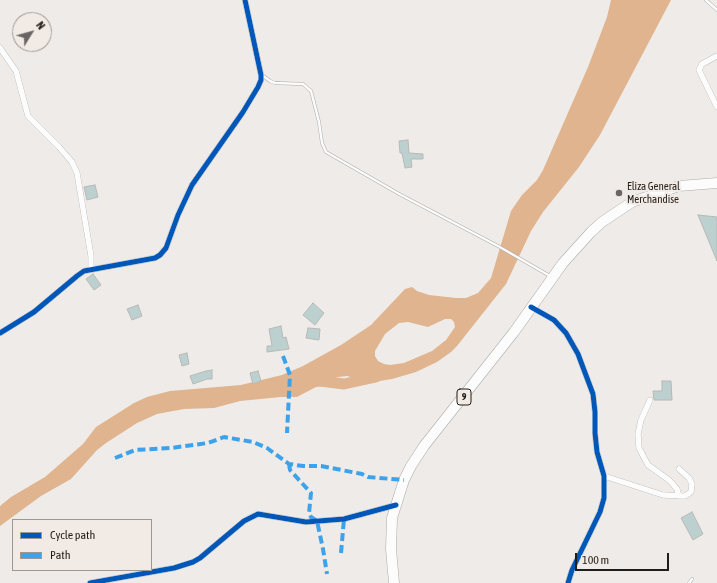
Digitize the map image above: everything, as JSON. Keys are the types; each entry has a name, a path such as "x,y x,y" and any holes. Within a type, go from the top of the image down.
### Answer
{"highway":[{"name":"9","path":"394,583 391,564 392,518 404,480 424,446 502,348 563,263 591,232 608,218 632,202 680,186 717,183"}],"street":[{"path":"0,333 34,312 77,276 91,269 155,258 162,253 170,240 178,215 192,185 254,94 261,80 245,0"},
{"path":"0,48 16,71 28,116 72,162 77,173 80,182 91,256 91,269"},
{"path":"717,56 702,64 699,70 717,107"},
{"path":"531,307 554,320 566,333 578,354 593,394 596,446 604,476 604,498 600,512 572,570 568,583"},
{"path":"650,400 641,420 638,434 639,448 648,465 669,480 679,496"},
{"path":"604,476 663,495 679,496 688,494 692,487 691,481 679,469"},
{"path":"90,583 174,568 193,562 200,558 244,521 258,514 306,522 344,519 396,505"}],"lane":[{"path":"706,0 717,10"},
{"path":"261,75 275,83 303,84 311,91 319,122 322,142 326,152 401,195 553,277"},
{"path":"689,583 692,579"}],"shaded area":[{"path":"611,0 671,0 600,135 579,167 543,212 531,231 506,284 451,352 437,362 416,372 392,379 373,382 347,376 338,377 331,379 297,397 240,401 214,408 184,409 157,414 137,423 106,443 97,450 71,479 41,496 0,526 0,506 11,497 45,477 83,444 96,427 134,403 147,397 170,391 241,385 282,375 303,366 341,345 371,325 405,289 412,287 417,291 429,295 456,298 466,298 478,293 491,278 511,211 522,195 537,180 543,170 588,67 607,17","holes":["445,319 451,319 454,322 455,327 446,340 432,351 404,363 390,365 378,361 375,356 375,351 385,334 399,323 408,322 428,327"]}],"building":[{"path":"408,140 409,153 423,154 423,159 411,159 412,167 405,168 402,153 400,153 399,141"},
{"path":"95,185 98,197 87,200 84,187"},
{"path":"698,215 717,217 717,261"},
{"path":"93,274 101,285 94,290 86,279"},
{"path":"313,303 324,313 315,325 303,315"},
{"path":"138,305 142,316 132,320 127,309"},
{"path":"281,326 283,338 286,337 289,349 267,352 267,346 272,346 269,329"},
{"path":"308,328 320,329 319,340 306,338"},
{"path":"187,353 189,364 182,366 179,355"},
{"path":"212,370 212,379 207,379 193,384 190,376"},
{"path":"258,371 261,381 253,384 250,373"},
{"path":"662,381 671,381 672,400 654,400 653,391 662,391"},
{"path":"692,512 703,534 693,540 681,518"}],"waterway":[{"path":"312,382 320,381 344,384 376,377"}],"marked path":[{"path":"283,356 290,375 287,433"},
{"path":"115,458 135,450 171,448 208,443 224,437 253,442 267,448 289,464 321,466 362,474 368,477 404,480"},
{"path":"289,464 290,470 311,493 309,513 311,517 317,521 327,574"},
{"path":"341,553 344,519"}],"cycle path":[{"path":"0,333 34,312 84,271 155,258 166,248 178,215 192,185 243,112 261,80 245,0"},
{"path":"531,307 554,320 566,333 578,354 593,394 597,452 604,476 604,498 600,512 572,570 568,583"},
{"path":"90,583 174,568 193,562 200,558 244,521 258,514 306,522 344,519 396,505"}],"place":[{"name":"Eliza General Merchandise","path":"619,193"}]}
